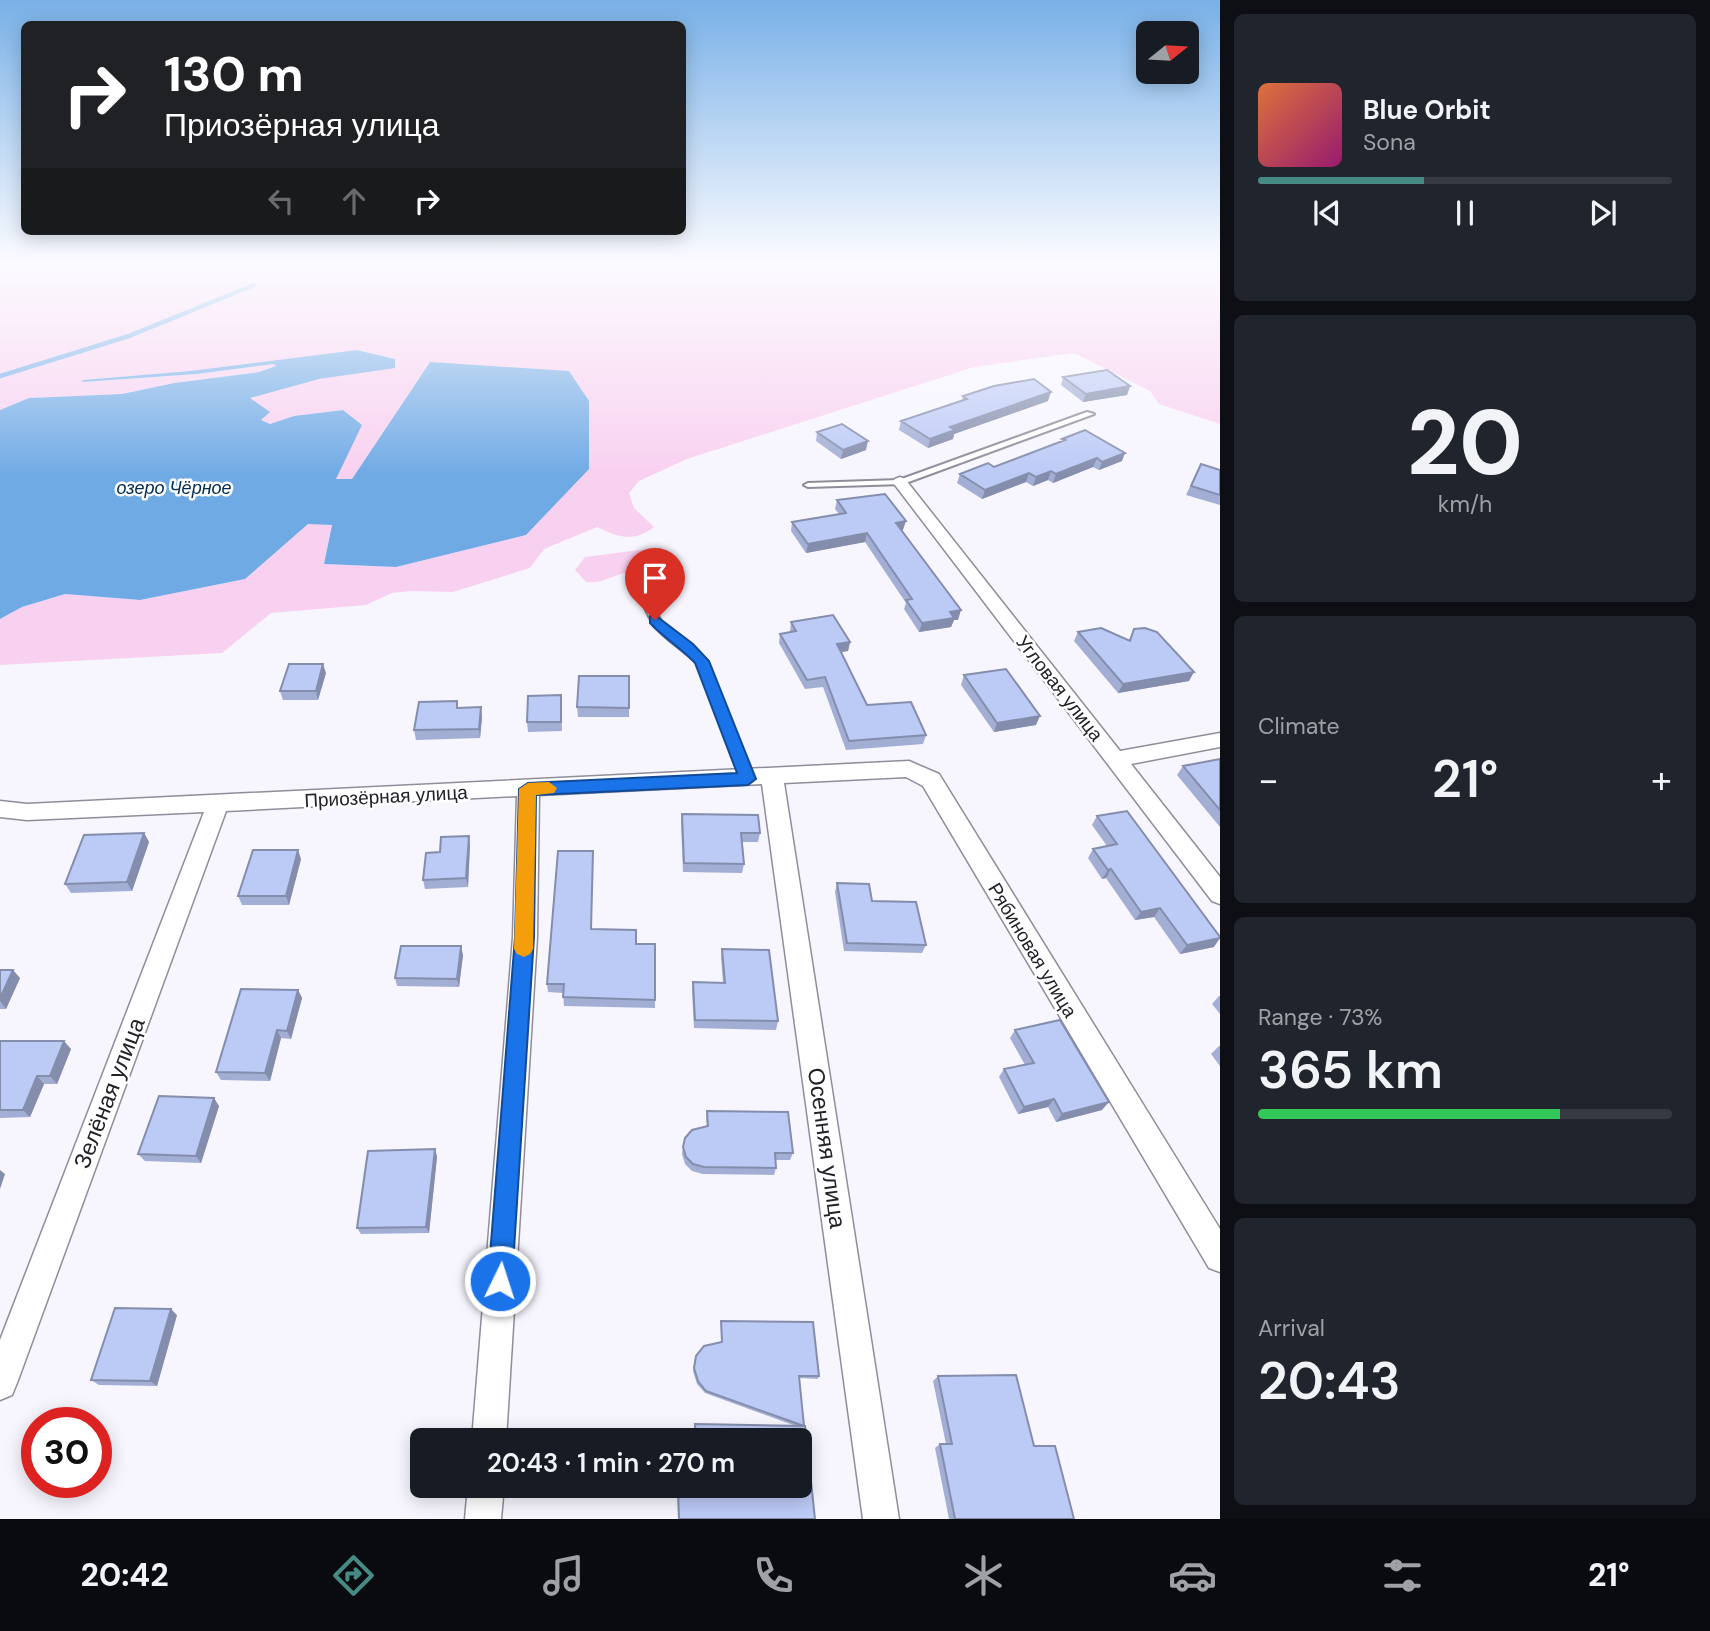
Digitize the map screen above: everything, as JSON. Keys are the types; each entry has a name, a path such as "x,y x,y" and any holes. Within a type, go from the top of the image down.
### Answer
{"street":[{"name":"Угловая улица","path":"900,482 1220,894"},
{"path":"1116,759 1220,740"},
{"name":"Рябиновая улица","path":"760,778 909,769 931,780 1220,1257"},
{"name":"Приозёрная улица","path":"0,809 27,812 760,778"},
{"name":"Осенняя улица","path":"760,778 881,1519"},
{"path":"490,1428 525,937 528,789"},
{"name":"Зелёная улица","path":"0,1384 218,803"},
{"path":"483,1519 485,1498"}],"lane":[{"path":"808,485 900,482 1090,414"},
{"path":"652,591 649,607 655,620 702,661 760,778"}],"shaded area":[{"path":"0,334 1220,334 1220,424 1159,404 1150,391 1074,353 974,367 687,459 639,481 629,493 634,508 654,527 639,535 619,536 597,527 544,549 530,568 453,592 392,593 366,605 271,613 222,653 0,665 0,619 22,607 65,594 140,600 245,579 308,524 332,524 324,564 396,567 526,535 589,468 589,401 430,362 352,479 335,479 362,425 343,410 294,416 270,424 261,420 269,412 249,398 319,379 395,367 395,359 358,350 190,371 83,380 197,374 274,364 276,366 259,372 174,383 122,394 30,398 0,410"},
{"path":"639,550 652,552 661,562 653,569 624,573 596,582 586,582 575,570 585,557"}],"water":[{"name":"озеро Чёрное","path":"357,350 395,359 395,368 319,379 250,398 270,412 261,420 270,424 294,416 343,410 362,425 336,479 352,479 430,362 569,371 589,401 589,469 526,535 396,567 324,564 332,525 308,524 245,579 140,600 65,594 22,607 0,619 0,410 29,398 122,394 174,383 259,372 276,366 274,364 197,374 82,382 83,380 190,371"}],"building":[{"path":"1107,370 1130,386 1086,394 1063,377"},
{"path":"1034,379 1051,392 950,427 955,430 930,439 901,421 967,399 963,396 994,386"},
{"path":"842,424 868,441 843,450 817,432"},
{"path":"1085,430 1125,453 1102,462 1097,458 1056,474 1051,471 1036,477 1029,473 985,490 960,474 988,463 994,467"},
{"path":"1201,464 1220,470 1220,495 1191,486"},
{"path":"885,494 906,521 896,523 961,610 950,612 954,618 922,623 906,600 912,599 867,533 808,544 792,522 846,513 837,500"},
{"path":"833,615 850,642 837,644 867,705 911,702 926,735 849,741 825,677 807,680 780,634 796,631 791,622"},
{"path":"1101,628 1130,641 1134,629 1145,628 1157,632 1194,672 1123,684 1078,632"},
{"path":"289,664 323,664 316,691 280,691"},
{"path":"1006,669 1040,716 997,723 964,675"},
{"path":"579,676 629,676 629,708 577,707"},
{"path":"561,695 561,722 527,722 528,696"},
{"path":"457,701 457,708 481,707 479,729 414,730 419,702"},
{"path":"1220,759 1220,810 1183,766"},
{"path":"1127,811 1220,938 1187,945 1160,908 1141,912 1111,869 1108,870 1093,849 1117,844 1097,816"},
{"path":"682,814 758,815 760,833 741,833 744,864 684,863"},
{"path":"144,833 127,882 65,884 84,835"},
{"path":"469,836 466,878 423,880 426,853 440,852 441,837"},
{"path":"253,850 298,850 286,896 238,896"},
{"path":"558,851 593,851 591,929 636,930 636,944 655,944 655,1000 563,997 564,984 547,984"},
{"path":"837,883 869,884 872,901 916,902 926,945 847,943"},
{"path":"401,946 461,946 457,979 395,978"},
{"path":"722,949 769,950 778,1021 695,1020 693,982 725,983"},
{"path":"0,970 13,970 0,998"},
{"path":"241,989 298,990 287,1031 277,1030 265,1073 216,1072"},
{"path":"1060,1020 1109,1102 1062,1114 1054,1099 1024,1107 1004,1069 1034,1063 1015,1030"},
{"path":"0,1041 64,1041 50,1076 37,1076 23,1110 0,1110"},
{"path":"159,1096 214,1098 196,1156 138,1154"},
{"path":"707,1111 788,1112 793,1153 775,1153 776,1168 704,1167 693,1164 686,1157 683,1147 685,1138 692,1130 708,1126"},
{"path":"435,1149 426,1227 357,1228 368,1151"},
{"path":"115,1308 171,1309 150,1381 91,1380"},
{"path":"721,1321 813,1322 819,1376 799,1376 804,1426 706,1391 698,1381 694,1368 696,1356 704,1346 722,1342"},
{"path":"1016,1375 1034,1446 1055,1446 1074,1519 955,1519 940,1444 952,1444 938,1376"},
{"path":"695,1424 805,1428 695,1428"},
{"path":"812,1491 815,1519 679,1519 678,1498 812,1498"}],"waterway":[{"path":"0,376 134,334"}],"slow traffic":[{"path":"524,949 528,789 549,788"}],"route":[{"path":"500,1281 525,937 528,789 748,779 702,661 655,620"}]}
